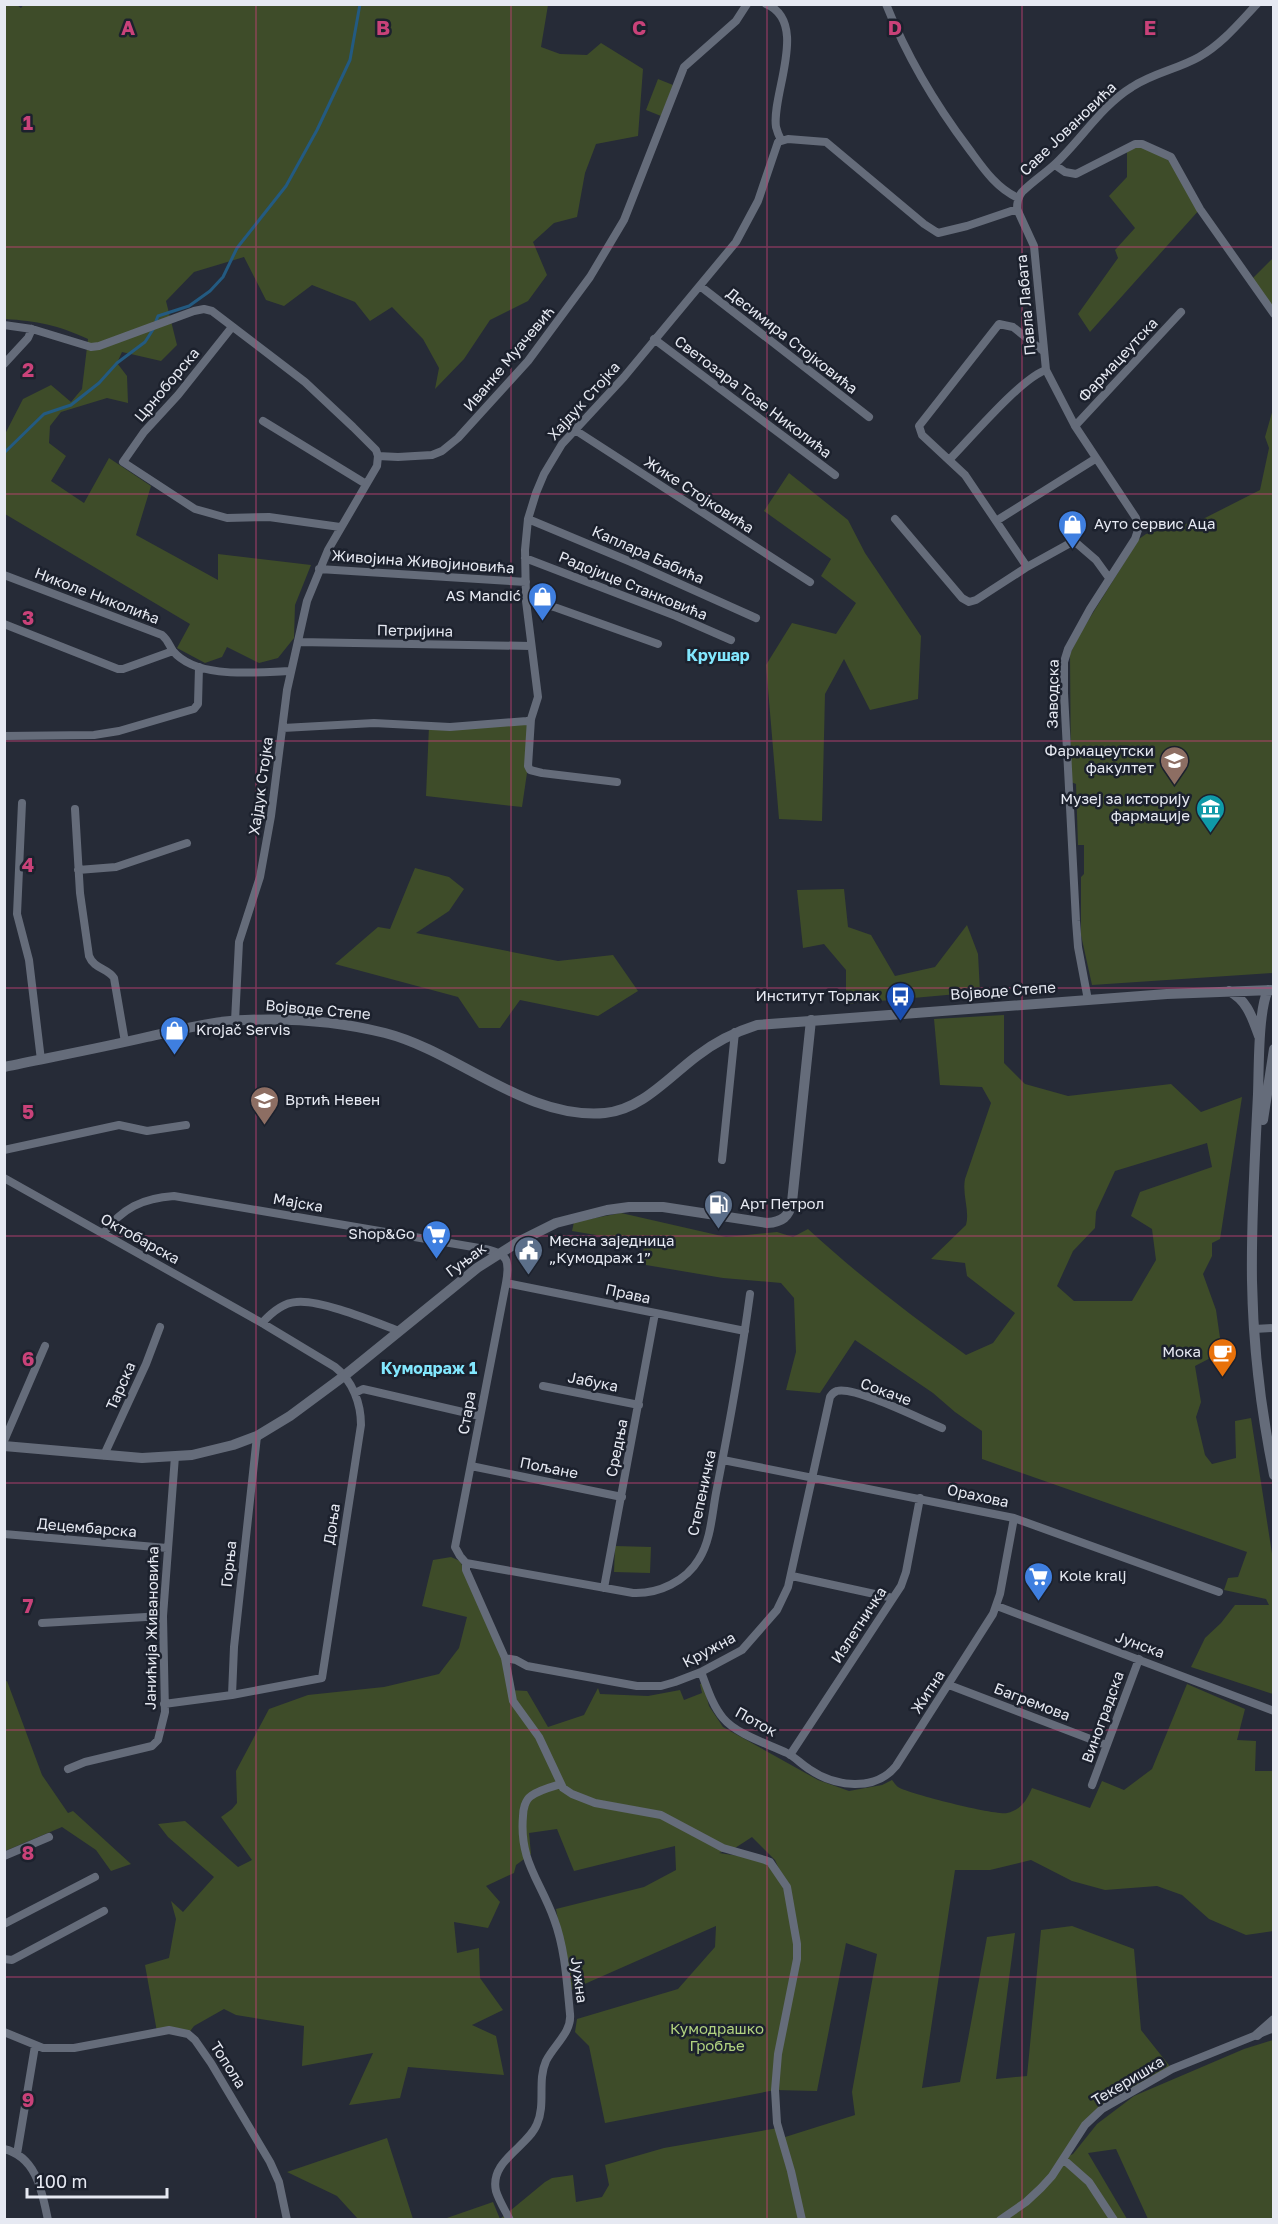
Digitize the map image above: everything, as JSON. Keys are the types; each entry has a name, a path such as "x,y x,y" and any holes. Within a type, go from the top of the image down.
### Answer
{"street":[{"name":"Иванке Муачевић","path":"378,456 432,455 442,451 458,438 528,361 590,277 624,220 684,67 736,21 747,4"},
{"path":"766,4 771,6 782,19 786,36 786,57 776,115 776,127 781,140 789,138 826,142 924,224 938,232 955,229 1017,209"},
{"path":"886,4 910,60 955,130 1001,188 1018,198"},
{"name":"Саве Јовановића","path":"1018,198 1131,87 1209,51 1257,4"},
{"name":"Хајдук Стојка","path":"617,782 542,773 530,770 528,766 531,719 538,697 526,601 525,558 528,519 544,474 562,444 624,377 736,242 747,225 765,185 776,146 781,140"},
{"path":"1054,165 1065,172 1076,174 1135,144 1142,144 1168,154 1177,165 1209,224 1274,314"},
{"name":"Павла Лабата","path":"1018,198 1017,209 1034,246 1046,370 1095,459 1136,518 1135,539"},
{"name":"Десимира Стојковића","path":"700,286 869,417"},
{"path":"4,325 32,329 91,346 99,346 179,316 207,309 305,382 376,450 377,466 340,527 319,568 307,601 291,671 283,728"},
{"name":"Фармацеутска","path":"1075,426 1181,312"},
{"path":"1027,567 965,475 922,435 919,426 996,327 1003,324 1013,327 1043,351"},
{"name":"Црноборска","path":"232,327 167,408 144,432 123,462 195,509 227,518 269,517 340,527"},
{"path":"4,364 28,338 32,329"},
{"name":"Светозара Тозе Николића","path":"654,339 835,475"},
{"path":"950,460 1018,389 1046,370"},
{"path":"263,422 366,484"},
{"name":"Жике Стојковића","path":"575,430 810,582"},
{"path":"996,521 1095,459"},
{"name":"Каплара Бабића","path":"528,519 600,548 756,618"},
{"path":"895,519 966,601 976,600 1027,567 1074,541 1095,560 1109,579"},
{"name":"Заводска","path":"1088,1000 1076,921 1064,662 1072,640 1135,539"},
{"name":"Радојице Станковића","path":"525,558 676,616 731,640"},
{"name":"Живојина Живојиновића","path":"319,568 526,582"},
{"name":"Николе Николића","path":"4,575 162,636 168,640 173,651 199,667 223,672 291,671"},
{"path":"526,601 558,608 658,644"},
{"path":"4,624 118,669 173,651"},
{"name":"Петријина","path":"298,642 531,646"},
{"path":"4,736 101,734 194,709 198,704 199,667"},
{"name":"Хајдук Стојка","path":"235,1021 237,953 240,936 260,877 283,728 374,723 450,727 531,719"},
{"path":"22,803 17,914 29,960 41,1060"},
{"path":"75,809 78,870 89,956 93,964 110,973 114,978 125,1042"},
{"path":"78,870 116,867 187,843"},
{"path":"1270,990 1264,999 1260,1042 1252,1258 1254,1329 1261,1403 1274,1475"},
{"name":"Војводе Степе","path":"4,1067 235,1021 316,1023 383,1032 432,1049 535,1102 554,1108 590,1113 614,1111 634,1104 698,1055 735,1032 757,1025 1088,1000 1270,990"},
{"path":"1229,991 1238,996 1246,1005 1260,1042"},
{"name":"Гуњак","path":"4,1446 142,1458 208,1452 257,1436 290,1416 344,1376 477,1268 501,1252 556,1223 585,1214 629,1207 670,1207 767,1223 782,1220 792,1202 811,1020"},
{"path":"722,1160 735,1032"},
{"path":"1254,1170 1274,1049"},
{"path":"4,1150 119,1125 147,1131 186,1125"},
{"name":"Октобарска","path":"4,1178 262,1323 335,1367 344,1376"},
{"name":"Мајска","path":"103,1234 113,1221 138,1203 157,1197 174,1196 501,1252"},
{"name":"Стара","path":"466,1563 457,1553 455,1545 506,1283 508,1263 501,1252"},
{"name":"Права","path":"506,1283 745,1331"},
{"name":"Степеничка","path":"466,1563 633,1593 651,1592 678,1581 693,1567 703,1552 723,1460 750,1294"},
{"path":"262,1323 277,1309 288,1303 302,1302 344,1311 399,1331"},
{"name":"Средња","path":"604,1588 655,1313"},
{"name":"Тарска","path":"104,1455 146,1364 160,1327"},
{"path":"1254,1329 1274,1328"},
{"path":"4,1441 45,1346"},
{"name":"Доња","path":"232,1695 320,1680 323,1673 361,1425 360,1407 344,1376"},
{"name":"Јабука","path":"543,1386 639,1405"},
{"path":"354,1393 365,1390 480,1416"},
{"name":"Сокаче","path":"813,1477 830,1397 836,1391 867,1396 942,1428"},
{"name":"Горња","path":"232,1695 234,1647 257,1436"},
{"name":"Јанићија Живановића","path":"68,1769 85,1762 154,1745 163,1720 163,1616 175,1456"},
{"name":"Орахова","path":"723,1460 1014,1518 1219,1592"},
{"name":"Пољане","path":"471,1466 622,1497"},
{"name":"Кружна","path":"505,1658 516,1660 526,1666 646,1687 675,1682 735,1655 751,1642 780,1605 792,1576 813,1477"},
{"name":"Излетничка","path":"790,1755 901,1586 906,1572 920,1498"},
{"name":"Житна","path":"790,1755 809,1770 839,1783 861,1784 885,1778 896,1766 949,1685 997,1606 1014,1518"},
{"name":"Децембарска","path":"4,1534 167,1548"},
{"path":"466,1563 466,1570 505,1658 513,1701 539,1737 566,1790 579,1798 595,1803 661,1815 723,1848 770,1862 787,1887 797,1944 797,1959 780,2039 775,2090 777,2122 802,2220"},
{"path":"792,1576 893,1598"},
{"name":"Јунска","path":"997,1606 1274,1711"},
{"path":"42,1623 163,1616"},
{"name":"Виноградска","path":"1092,1785 1139,1659"},
{"name":"Поток","path":"701,1672 714,1704 729,1724 790,1755"},
{"name":"Багремова","path":"949,1685 1106,1745"},
{"path":"164,1704 232,1695"},
{"name":"Јужна","path":"510,2220 497,2194 495,2178 501,2167 528,2139 538,2123 542,2072 571,2022 565,1967 555,1921 524,1855 522,1828 523,1810 528,1798 532,1794 561,1784"},
{"path":"4,1856 49,1838"},
{"path":"4,1924 94,1877"},
{"path":"4,1959 12,1960 104,1911"},
{"path":"1257,2035 1274,2020"},
{"name":"Текеришка","path":"1000,2220 1026,2202 1041,2188 1086,2126 1102,2109 1172,2069 1274,2028"},
{"name":"Топола","path":"4,2032 43,2048 74,2048 169,2030 188,2034 211,2063 270,2162 279,2182 286,2219"},
{"path":"17,2154 35,2046"},
{"path":"4,2149 17,2154 36,2174 48,2220"},
{"path":"1063,2159 1089,2182 1114,2220"}],"green space":[{"path":"24,4 548,5 541,47 560,54 587,55 601,43 643,69 638,136 596,144 585,173 577,217 554,223 533,242 547,275 528,301 490,320 464,359 435,389 439,368 423,339 392,307 370,321 355,302 312,285 284,306 266,300 244,257 194,272 166,301 177,345 161,361 122,352 117,363 127,376 128,403 107,398 61,412 50,426 49,443 66,456 51,481 84,503 109,458 151,486 136,535 218,580 218,554 311,565 295,605 294,638 278,658 259,663 227,647 222,657 205,663 177,648 190,624 5,514 4,436 23,399 51,385 71,402 82,389 88,339 47,324 5,319 5,5 17,5 21,8"},
{"path":"658,79 673,85 661,116 646,110"},
{"path":"1135,144 1163,152 1200,209 1090,332 1078,314 1118,258 1115,250 1135,228 1109,196 1127,177 1127,147"},
{"path":"1273,258 1273,310 1252,279"},
{"name":"Фармацеутски факултет","path":"1273,409 1273,973 1092,985 1081,935 1081,877 1084,874 1084,845 1078,845 1076,784 1071,782 1070,654 1081,632 1139,539 1146,534 1201,520 1260,490 1269,448 1265,437"},
{"path":"789,473 848,520 865,553 921,636 918,699 870,710 844,659 825,694 822,821 779,819 766,665 792,623 836,634 856,603 821,576 831,559 764,511"},
{"path":"527,721 528,766 522,807 426,796 429,726"},
{"path":"415,868 449,877 464,889 449,911 416,933 558,961 613,955 638,991 598,1016 520,1000 500,1028 479,1028 458,997 335,964 378,927 390,929"},
{"path":"844,889 848,927 871,935 895,976 935,967 967,925 978,954 980,992 846,1004 846,970 824,944 803,948 797,890"},
{"path":"1004,1015 1004,1063 1025,1084 1068,1096 1171,1084 1201,1112 1242,1097 1220,1239 1212,1243 1212,1256 1203,1274 1216,1310 1222,1352 1195,1366 1201,1402 1196,1417 1205,1455 1212,1464 1236,1458 1235,1421 1251,1418 1273,1560 1273,1694 1191,1667 1205,1638 1235,1605 1269,1605 1266,1599 1224,1590 1228,1578 1238,1577 1247,1552 982,1459 982,1431 933,1393 855,1340 820,1393 786,1390 796,1352 794,1298 781,1283 723,1278 646,1265 643,1257 644,1243 572,1231 574,1222 621,1213 726,1237 777,1232 793,1237 808,1229 885,1295 966,1355 993,1343 1015,1313 967,1276 965,1263 931,1259 966,1225 965,1179 991,1103 982,1087 940,1085 934,1019","holes":["1207,1143 1212,1167 1140,1192 1131,1216 1152,1229 1156,1260 1132,1301 1074,1301 1057,1286 1073,1251 1095,1228 1096,1212 1115,1171"]},
{"path":"615,1546 651,1547 650,1573 614,1572"},
{"name":"Кумодрашко Гробље","path":"451,1557 460,1561 499,1644 510,1690 527,1691 548,1727 584,1715 598,1688 600,1694 648,1696 680,1690 684,1700 702,1693 700,1684 703,1683 709,1706 723,1727 818,1780 849,1791 882,1785 892,1780 898,1787 917,1794 970,1808 1007,1813 1023,1804 1032,1788 1090,1808 1102,1781 1124,1790 1152,1769 1187,1684 1245,1709 1237,1740 1256,1741 1255,1771 1273,1771 1273,1931 1246,1935 1209,1919 1182,1895 1157,1886 1105,1890 1072,1881 1031,1860 990,1870 955,1870 922,2088 960,2082 987,1937 1015,1933 996,2079 1027,2076 1041,1930 1072,1926 1134,1949 1141,2030 1172,2069 1144,2084 1085,2125 1064,2158 1073,2154 1097,2124 1134,2096 1244,2049 1273,2040 1273,2219 1148,2219 1116,2149 1088,2153 1127,2219 500,2219 552,2178 573,2175 576,2202 602,2197 609,2185 605,2165 664,2148 778,2128 782,2138 855,2115 852,2092 877,1954 846,1943 817,2091 775,2090 605,2123 589,2046 575,2032 577,2019 678,1989 715,1947 716,1926 571,1990 556,1909 644,1887 676,1870 675,1846 574,1871 557,1829 529,1833 531,1854 516,1865 514,1873 486,1886 500,1902 488,1928 454,1922 457,1953 479,1948 480,1978 503,2010 472,2025 496,2036 504,2075 408,2067 400,2098 349,2105 373,2053 302,2066 304,2026 236,2015 224,2009 194,2026 188,2034 157,2032 145,1965 169,1958 176,1919 171,1901 183,1912 214,1877 168,1837 158,1824 185,1821 238,1867 252,1860 221,1817 237,1803 236,1771 269,1709 308,1695 384,1687 439,1674 459,1648 467,1617 422,1606 433,1560","holes":["752,1837 775,1860 784,1880 765,1860 719,1853 735,1848"]},
{"path":"7,1681 42,1775 68,1813 73,1811 131,1864 111,1871 96,1850 62,1827 5,1851 4,1682"},
{"path":"387,2138 413,2219 358,2219 337,2196 287,2172"},
{"path":"493,2202 500,2219 444,2219"}],"waterway":[{"path":"156,321 158,316 189,306 210,291 223,277 237,248 286,186 317,130 350,60 360,4"},
{"path":"4,453 44,414 71,405 99,383 117,363 145,342 154,328"}],"place":[{"name":"Ауто сервис Аца","path":"1073,550"},
{"name":"AS Mandić","path":"542,622"},
{"name":"Фармацеутски факултет","path":"1175,786"},
{"name":"Музеј за историју фармације","path":"1211,834"},
{"name":"Институт Торлак","path":"901,1022"},
{"name":"Krojač Servis","path":"175,1056"},
{"name":"Вртић Невен","path":"264,1126"},
{"name":"Арт Петрол","path":"719,1230"},
{"name":"Shop&Go","path":"436,1260"},
{"name":"Месна заједница „Кумодраж 1”","path":"528,1276"},
{"name":"Мока","path":"1222,1378"},
{"name":"Kole kralj","path":"1038,1602"}],"district":[{"name":"Крушар","path":"718,655"},
{"name":"Кумодраж 1","path":"429,1368"}]}
